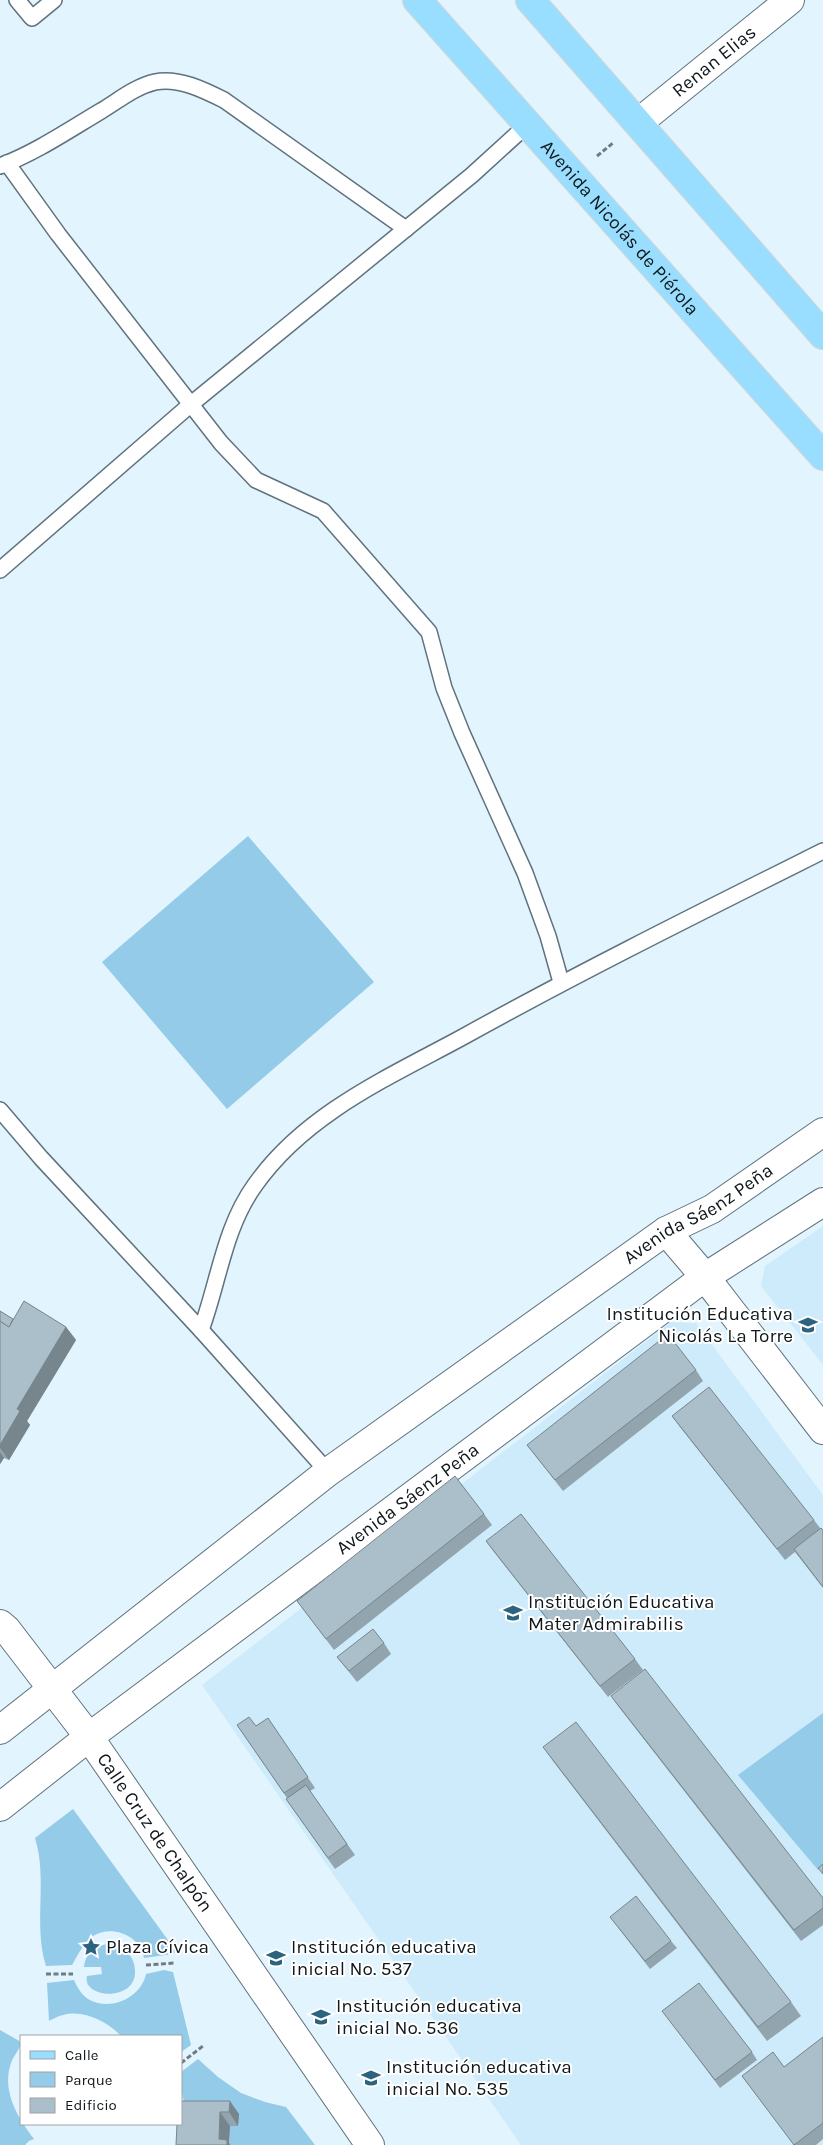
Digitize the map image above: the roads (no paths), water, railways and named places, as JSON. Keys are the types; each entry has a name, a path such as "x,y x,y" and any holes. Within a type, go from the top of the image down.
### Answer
{"main road":[{"name":"Avenida Nicolás de Piérola","path":"417,0 823,456"},
{"path":"530,0 823,335"}],"street":[{"name":"Renan Elias","path":"638,123 790,0"},
{"name":"Avenida Sáenz Peña","path":"0,1730 328,1472 666,1231 712,1209 823,1132"},
{"name":"Avenida Sáenz Peña","path":"0,1807 89,1737 705,1277 823,1202"},
{"path":"666,1231 705,1277 823,1430"},
{"name":"Calle Cruz de Chalpón","path":"0,1624 7,1630 89,1737 370,2145"}],"lane":[{"path":"17,0 32,18 54,0"},
{"path":"406,228 224,100 202,88 182,84 156,82 132,91 52,140 3,164 221,443 256,480 323,512 429,632 444,688 462,733 525,873 548,936 561,982"},
{"path":"0,570 190,405 472,175 528,124"},
{"path":"201,1330 213,1298 227,1240 238,1212 260,1178 291,1142 319,1120 354,1097 561,982 823,851"},
{"path":"0,1110 41,1158 201,1330 328,1472"}],"place":[{"name":"Institución Educativa Nicolás La Torre","path":"808,1325"},
{"name":"Institución Educativa Mater Admirabilis","path":"513,1613"},
{"name":"Plaza Cívica","path":"91,1947"},
{"name":"Institución educativa inicial No. 537","path":"276,1958"},
{"name":"Institución educativa inicial No. 536","path":"321,2017"},
{"name":"Institución educativa inicial No. 535","path":"371,2078"}]}
